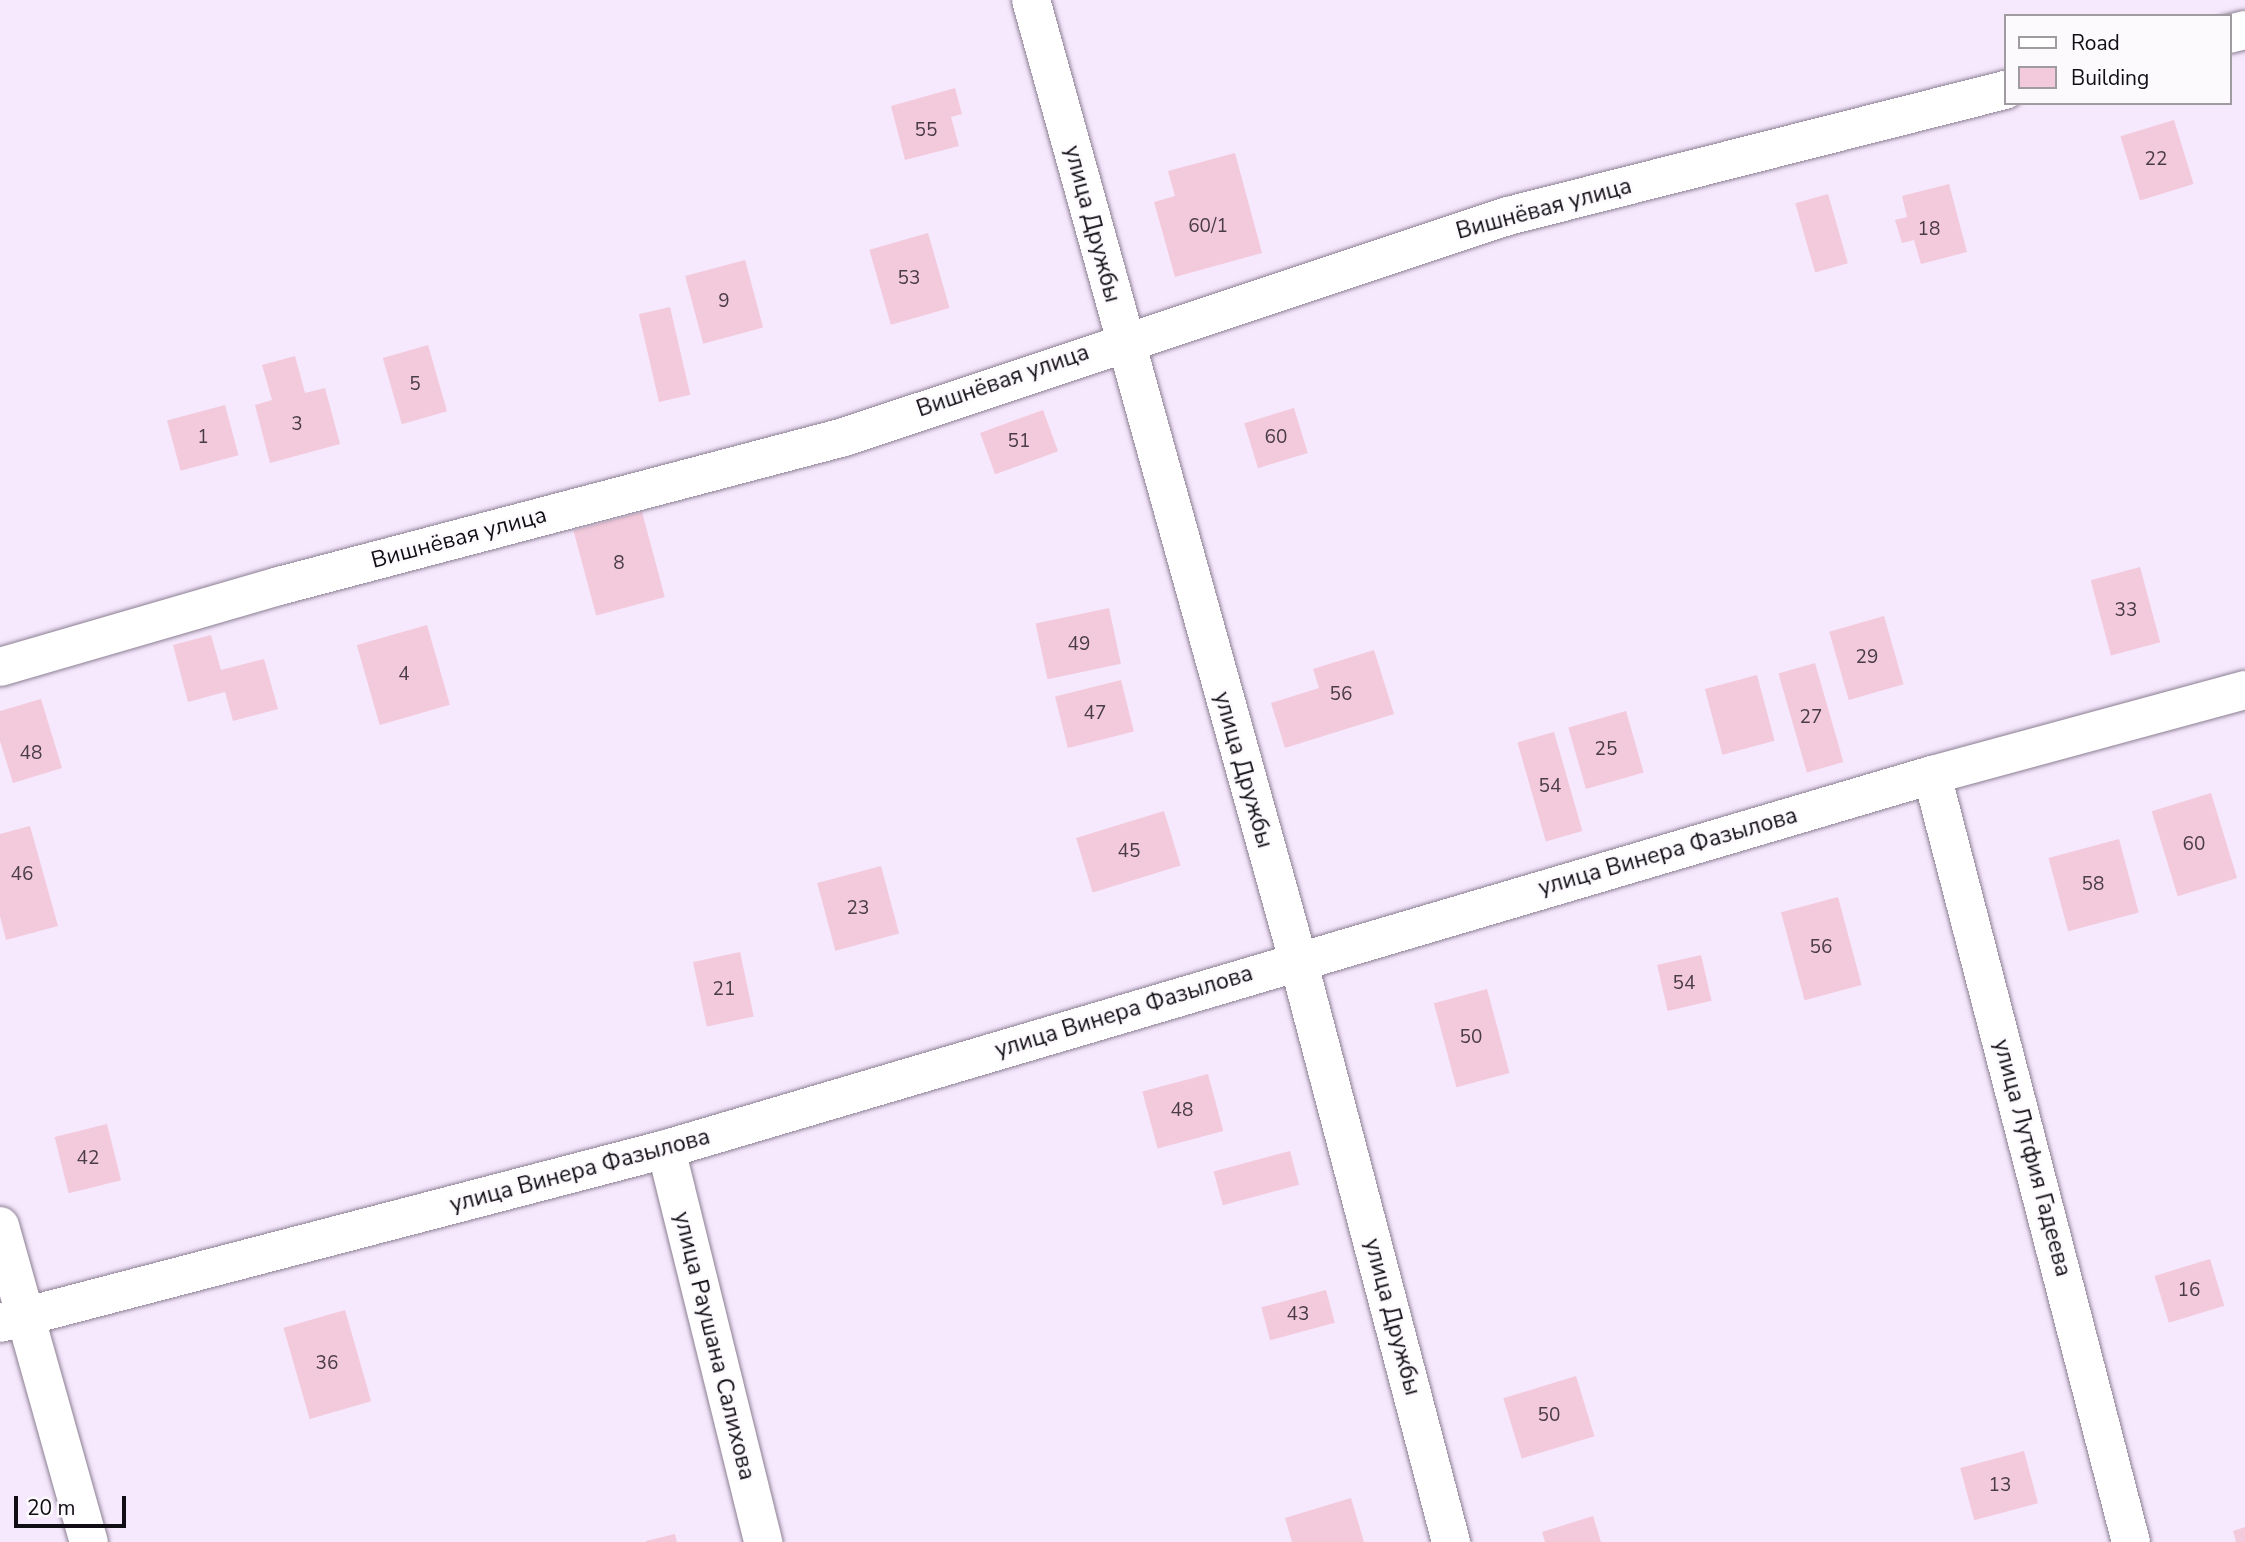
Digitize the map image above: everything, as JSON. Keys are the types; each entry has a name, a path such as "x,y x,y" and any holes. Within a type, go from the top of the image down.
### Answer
{"street":[{"name":"улица Дружбы","path":"1031,0 1123,339 1298,960 1451,1542"},
{"name":"Вишнёвая улица","path":"0,667 279,586 844,437 1123,339 1508,216 2004,90"},
{"name":"улица Винера Фазылова","path":"13,1320 666,1149 1298,960 1932,775 2245,690"},
{"name":"улица Лутфия Гадеева","path":"1932,775 2131,1542"},
{"name":"улица Раушана Салихова","path":"666,1149 762,1542"},
{"path":"0,1226 13,1320 89,1542"}],"building":[{"path":"955,88 962,114 951,117 959,146 905,160 891,106"},
{"path":"2174,120 2194,184 2140,200 2120,136"},
{"path":"1235,153 1262,253 1175,277 1154,202 1175,196 1168,171"},
{"path":"1949,184 1967,252 1921,264 1914,240 1902,243 1895,220 1907,217 1902,196"},
{"path":"1828,194 1848,263 1815,273 1795,203"},
{"path":"928,233 949,308 891,325 869,250"},
{"path":"745,260 763,328 703,344 685,276"},
{"path":"670,307 690,395 659,402 639,314"},
{"path":"428,345 447,411 402,424 383,358"},
{"path":"295,356 305,393 325,388 340,444 270,463 255,405 272,400 262,365"},
{"path":"225,405 238,455 181,471 167,421"},
{"path":"1294,408 1308,453 1258,468 1244,423"},
{"path":"1043,410 1058,451 995,474 980,433"},
{"path":"642,512 665,597 596,615 573,530"},
{"path":"2140,567 2160,642 2111,656 2091,580"},
{"path":"1109,608 1121,664 1047,679 1036,624"},
{"path":"1884,616 1904,684 1849,700 1829,632"},
{"path":"427,625 450,705 380,725 357,645"},
{"path":"211,635 221,670 264,659 278,709 233,721 225,692 188,702 173,645"},
{"path":"1374,650 1394,714 1285,748 1271,703 1319,688 1313,669"},
{"path":"1815,663 1843,762 1807,772 1778,673"},
{"path":"1757,675 1775,741 1722,755 1705,689"},
{"path":"1121,680 1134,731 1068,748 1055,696"},
{"path":"41,699 62,768 13,783 0,741 0,711"},
{"path":"1626,711 1644,773 1586,789 1568,728"},
{"path":"1554,732 1582,831 1546,841 1517,742"},
{"path":"2211,793 2237,878 2178,896 2152,811"},
{"path":"1164,811 1181,866 1093,892 1076,838"},
{"path":"30,826 58,926 6,940 0,916 0,834"},
{"path":"2119,839 2139,912 2068,931 2048,858"},
{"path":"881,866 899,934 835,951 817,883"},
{"path":"1838,897 1862,985 1805,1000 1781,912"},
{"path":"740,952 754,1017 707,1027 693,962"},
{"path":"1701,955 1712,1001 1668,1011 1657,965"},
{"path":"1487,989 1510,1073 1456,1087 1434,1003"},
{"path":"1208,1074 1223,1131 1158,1149 1142,1092"},
{"path":"107,1124 121,1180 69,1193 55,1137"},
{"path":"1290,1151 1299,1185 1223,1205 1214,1171"},
{"path":"2210,1259 2224,1306 2169,1323 2155,1276"},
{"path":"1326,1290 1335,1323 1270,1340 1261,1307"},
{"path":"345,1310 371,1401 310,1419 283,1328"},
{"path":"1576,1376 1594,1436 1522,1458 1503,1398"},
{"path":"2024,1451 2038,1503 1974,1520 1960,1468"},
{"path":"1351,1498 1364,1542 1292,1542 1285,1518"},
{"path":"1593,1516 1601,1542 1545,1542 1542,1532"},
{"path":"2245,1527 2245,1542 2236,1542 2233,1531"},
{"path":"675,1534 677,1542 646,1542 646,1541"}]}
